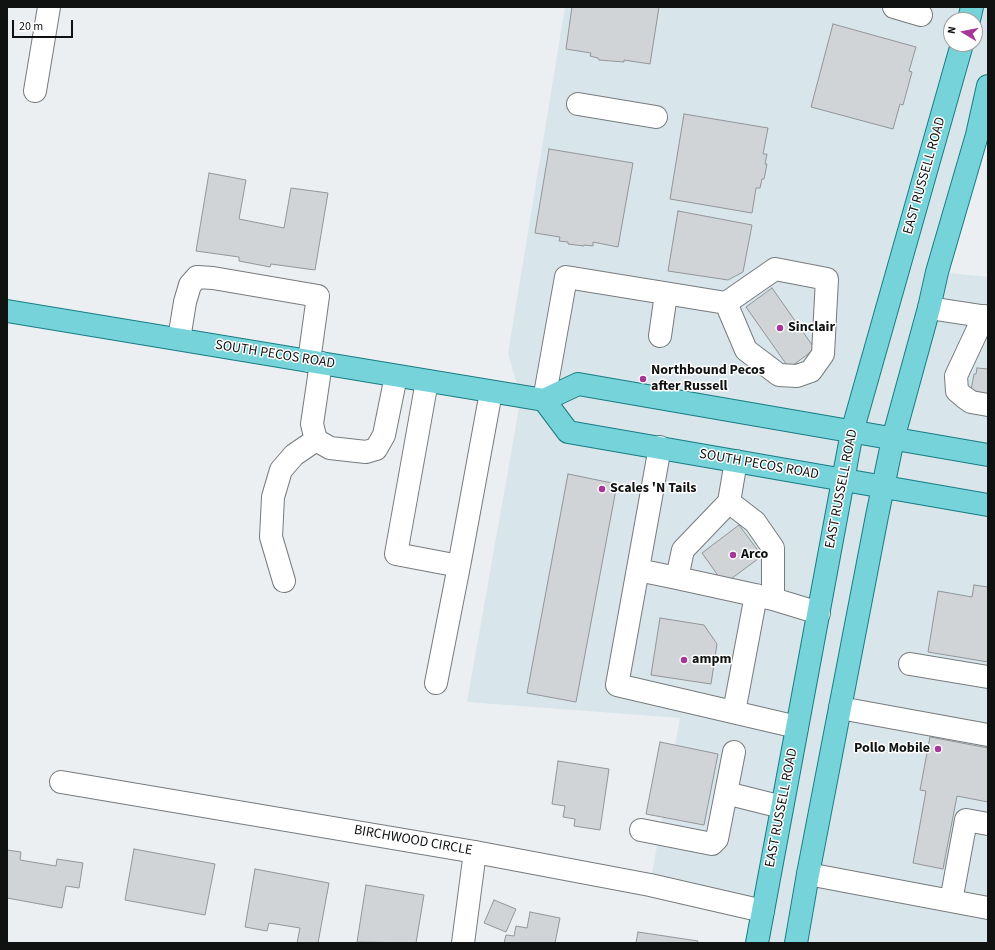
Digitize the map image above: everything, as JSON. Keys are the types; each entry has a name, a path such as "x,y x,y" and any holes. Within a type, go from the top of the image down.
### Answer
{"main road":[{"name":"EAST RUSSELL ROAD","path":"757,943 852,432 960,52"},
{"path":"796,943 808,874 893,439 929,308 937,272 977,135 988,86"},
{"name":"SOUTH PECOS ROAD","path":"7,311 544,400 568,432 988,505"},
{"path":"544,400 578,384 988,455"}],"street":[{"path":"35,91 49,7"},
{"path":"894,7 921,15"},
{"path":"578,104 656,117"},
{"path":"544,400 566,277 726,303 775,269 827,279 823,354 812,371 797,376 779,375 746,350 726,303"},
{"path":"179,339 185,302 190,285 197,277 213,278 318,296 312,424 316,440 330,448 366,452 376,449 384,436 396,376"},
{"path":"660,336 666,294"},
{"path":"929,308 986,316 956,376 957,391 971,402 988,404"},
{"path":"427,381 396,554 459,566"},
{"path":"436,683 491,392"},
{"path":"284,581 271,537 273,497 281,470 294,455 316,440"},
{"path":"660,447 617,685 797,727"},
{"path":"678,578 683,550 729,502 736,461"},
{"path":"729,502 756,522 773,548 764,597 734,712"},
{"path":"638,570 764,597 819,613"},
{"path":"910,664 988,677"},
{"path":"840,708 988,735"},
{"path":"641,830 712,844 717,839 734,752"},
{"name":"BIRCHWOOD CIRCLE","path":"61,782 476,852 650,885 763,911"},
{"path":"726,793 782,807"},
{"path":"951,901 966,820 988,824"},
{"path":"463,943 476,852"},
{"path":"808,874 988,908"}],"shaded area":[{"path":"565,7 988,7 988,86 938,272 988,277 988,943 757,943 763,912 650,885 680,718 467,702 521,397 508,354"}],"building":[{"path":"572,7 659,7 650,64 624,60 624,62 599,60 598,58 590,56 591,53 566,49"},
{"path":"833,24 916,47 909,71 912,72 903,105 900,104 893,129 811,107"},
{"path":"684,114 768,128 763,154 767,154 765,164 767,164 764,179 762,179 760,188 756,188 752,213 670,199"},
{"path":"549,149 633,163 618,247 593,242 593,246 568,244 568,242 559,241 560,237 535,233"},
{"path":"209,173 246,180 239,219 284,228 291,188 328,193 315,270 271,264 270,267 239,261 239,257 196,251"},
{"path":"678,211 752,225 743,272 728,280 668,271"},
{"name":"Sinclair","path":"772,288 815,349 789,368 746,307"},
{"path":"977,368 988,369 988,398 971,390 974,374 976,374"},
{"path":"568,474 617,484 576,702 527,693"},
{"path":"739,525 762,556 724,584 702,553"},
{"path":"974,585 988,587 988,662 928,652 938,591 972,597"},
{"name":"ampm","path":"660,618 704,625 717,644 711,684 651,675"},
{"path":"930,737 988,748 988,802 957,796 943,869 913,863 926,791 920,790"},
{"path":"660,742 718,754 704,825 646,814"},
{"path":"558,761 609,769 600,830 574,826 575,819 563,817 565,806 552,804"},
{"path":"134,849 215,864 205,915 125,900"},
{"path":"7,850 21,852 20,860 56,866 57,859 83,863 79,888 66,886 62,908 7,898"},
{"path":"255,869 329,883 318,943 297,943 300,928 269,923 267,931 245,927"},
{"path":"366,885 424,895 416,943 357,942"},
{"path":"494,900 516,909 506,932 484,923"},
{"path":"530,912 560,918 555,943 504,943 506,935 514,936 516,926 527,928"},
{"path":"638,932 698,941 697,943 636,943"}],"place":[{"name":"Sinclair","path":"780,328"},
{"name":"Northbound Pecos after Russell","path":"643,379"},
{"name":"Scales 'N Tails","path":"602,489"},
{"name":"Arco","path":"733,555"},
{"name":"ampm","path":"684,660"},
{"name":"Pollo Mobile","path":"938,749"}]}
